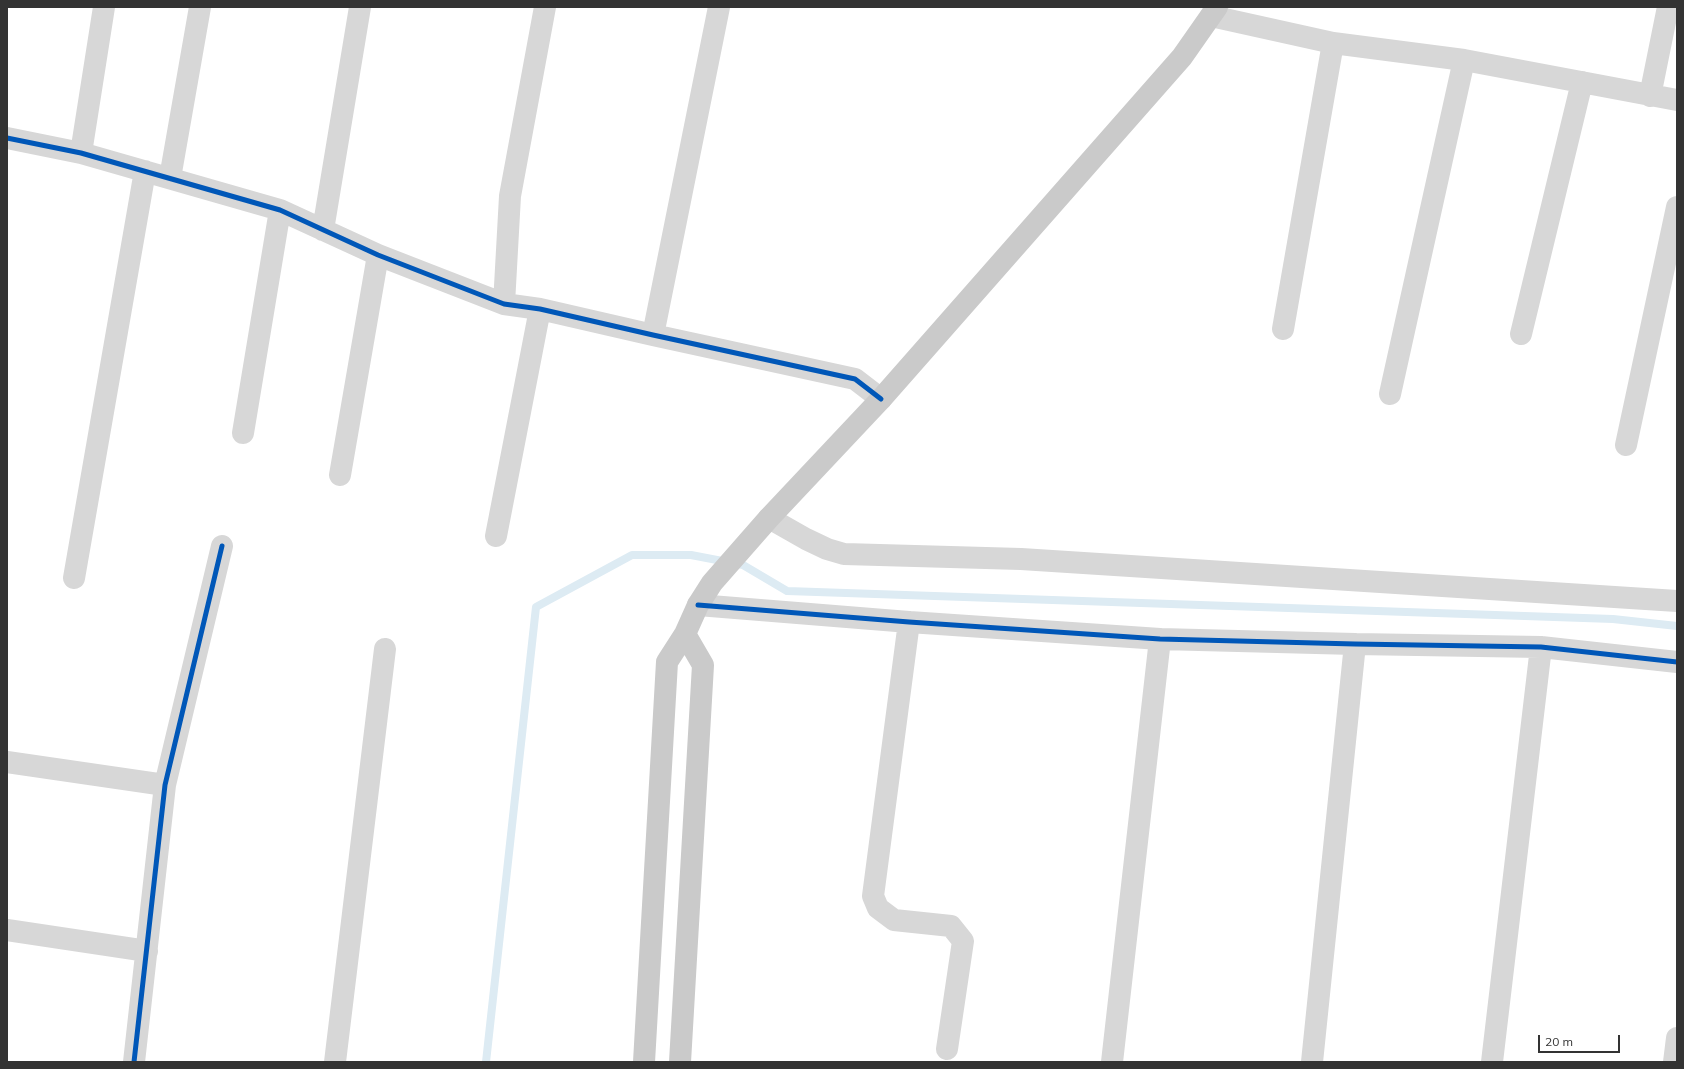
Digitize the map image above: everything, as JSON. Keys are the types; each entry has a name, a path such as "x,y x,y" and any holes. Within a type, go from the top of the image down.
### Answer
{"main road":[{"path":"644,1062 667,662 685,634 698,605 712,583 769,518 881,399 1182,57 1214,12"},
{"path":"680,1062 702,665 685,634"}],"street":[{"path":"81,153 104,7"},
{"path":"170,178 200,7"},
{"path":"322,230 360,7"},
{"path":"504,304 510,196 545,7"},
{"path":"653,335 719,7"},
{"path":"1650,96 1668,7"},
{"path":"1214,12 1333,42 1464,60 1677,100"},
{"path":"1283,329 1333,42"},
{"path":"1390,394 1464,60"},
{"path":"1521,334 1582,82"},
{"path":"7,138 81,153 280,210 378,255 504,304 540,308 653,335 855,379 881,399"},
{"path":"74,578 145,171"},
{"path":"1626,445 1677,207"},
{"path":"243,433 280,210"},
{"path":"340,475 378,255"},
{"path":"496,536 540,308"},
{"path":"769,518 806,540 844,554 1021,559 1677,601"},
{"path":"134,1062 165,785 222,546"},
{"path":"698,605 910,622 1160,639 1541,647 1677,662"},
{"path":"910,622 873,896 878,908 894,920 951,926 964,941 947,1049"},
{"path":"1112,1062 1160,639"},
{"path":"1312,1062 1355,644"},
{"path":"1492,1062 1541,647"},
{"path":"335,1062 385,649"},
{"path":"7,762 165,785"},
{"path":"7,930 147,951"},
{"path":"1674,1062 1677,1038"}],"waterway":[{"path":"486,1062 536,607 632,555 691,555 743,565 787,591 1613,619 1677,626"}],"cycle path":[{"path":"7,138 81,153 280,210 378,255 504,304 540,309 855,379 881,399"},
{"path":"134,1062 165,785 222,546"},
{"path":"698,605 909,622 1160,639 1541,647 1677,662"}]}
